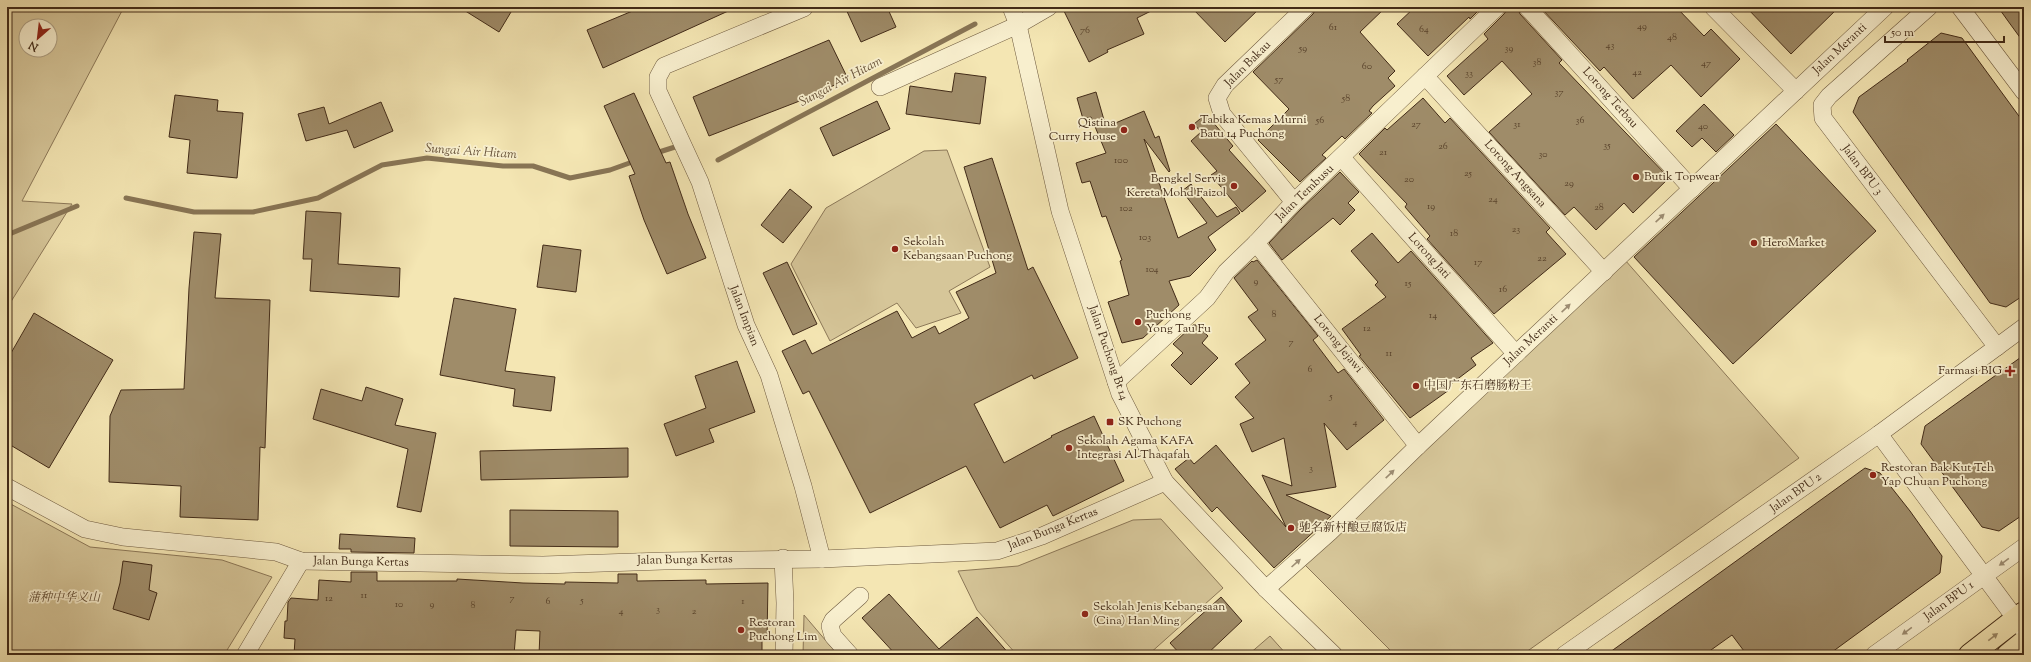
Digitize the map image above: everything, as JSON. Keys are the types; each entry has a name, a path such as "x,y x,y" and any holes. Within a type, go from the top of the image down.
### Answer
{"main road":[{"path":"1970,655 2021,620"},
{"path":"2008,655 2024,642"}],"street":[{"name":"Jalan Puchong Bt 14","path":"1011,7 1018,25 1060,212 1120,394 1165,482 1266,589 1334,655"},
{"path":"880,87 1018,25 1049,7"},
{"name":"Jalan Bakau","path":"1294,202 1222,114 1216,98 1225,85 1306,7"},
{"name":"Jalan Tembusu","path":"1116,382 1207,298 1226,272 1256,243 1294,202 1342,158 1497,7"},
{"name":"Lorong Terbau","path":"1527,7 1692,188"},
{"path":"1713,7 1796,91"},
{"name":"Jalan Meranti","path":"1266,589 1330,532 1418,446 1885,7"},
{"name":"Jalan BPU 3","path":"1929,7 1829,96 1822,105 1823,118 1997,347"},
{"path":"1960,7 2024,92"},
{"name":"Jalan Impian","path":"804,8 664,66 658,77 658,92 700,182 746,325 769,376 803,486 822,559"},
{"name":"Lorong Angsana","path":"1425,76 1604,272"},
{"name":"Lorong Jati","path":"1342,158 1516,354"},
{"name":"Lorong Jejawi","path":"1256,243 1418,446"},
{"name":"Jalan BPU 2","path":"1564,655 1880,434 2024,327"},
{"path":"1880,434 1984,576 2021,620"},
{"name":"Jalan Bunga Kertas","path":"245,655 301,561 543,564 783,558 822,559 997,551 1042,536 1165,482"},
{"path":"7,487 85,529 123,537 276,552 301,561"},
{"name":"Jalan BPU 1","path":"1874,655 2024,547"},
{"path":"783,558 785,603 784,655"},
{"path":"850,655 833,636 830,626 833,620 860,596"}],"green space":[{"path":"7,7 124,7 22,201 72,204 7,308"},
{"path":"947,150 990,267 949,291 961,313 916,328 897,303 830,341 791,264 826,208 924,151"},
{"path":"1625,260 1799,458 1522,655 1395,655 1304,564"},
{"name":"蒲种中华义山","path":"7,502 90,547 222,560 272,577 224,655 7,655"},
{"name":"Sekolah Jenis Kebangsaan (Cina) Han Ming","path":"1161,519 1223,588 1148,655 1017,655 977,610 958,571 1018,566 1133,520"},
{"path":"804,615 838,655 803,655"},
{"path":"1270,636 1287,655 1248,655"}],"building":[{"path":"459,7 514,7 499,32"},
{"path":"642,7 737,7 603,68 587,30"},
{"path":"845,7 887,7 896,27 861,42"},
{"path":"1062,7 1159,7 1137,18 1144,34 1107,50 1108,52 1089,62"},
{"path":"1191,7 1261,7 1225,42"},
{"path":"1317,7 1386,7 1360,32 1395,71 1388,78 1395,86 1373,106 1369,111 1372,113 1345,139 1342,136 1322,155 1326,158 1300,182 1258,140 1289,109 1253,72 1313,14"},
{"path":"1415,7 1480,7 1470,19 1469,17 1428,56 1397,24"},
{"path":"1509,7 1517,7 1520,14 1562,60 1559,63 1669,178 1633,213 1624,203 1596,230 1574,207 1565,215 1489,132 1532,94 1502,61 1464,95 1447,76 1488,39 1484,34"},
{"path":"1540,7 1676,7 1704,36 1711,29 1740,59 1701,97 1671,65 1633,99 1604,67 1600,71"},
{"path":"1746,7 1839,7 1791,54"},
{"path":"1998,7 2024,7 2024,43 2008,21"},
{"path":"1941,33 1962,38 2024,123 2024,295 2006,307 1990,303 1853,112 1859,97 1908,61 1907,60"},
{"path":"829,40 848,79 797,102 709,136 693,97"},
{"path":"955,73 986,77 980,124 906,114 910,86 952,92"},
{"path":"1096,92 1106,127 1144,111 1155,138 1159,136 1170,171 1169,172 1144,139 1178,238 1207,223 1182,191 1191,184 1217,217 1236,207 1240,213 1208,237 1216,250 1190,276 1169,281 1179,305 1143,338 1122,343 1108,302 1129,295 1120,261 1122,260 1106,216 1102,217 1090,181 1082,183 1076,163 1106,153 1091,117 1083,119 1077,98"},
{"path":"634,93 666,163 670,162 688,214 706,258 667,274 644,220 629,176 635,174 604,106"},
{"path":"175,95 218,100 217,111 243,113 237,178 187,173 190,140 169,137"},
{"path":"1423,98 1445,123 1450,118 1550,228 1546,232 1566,254 1494,314 1427,239 1430,236 1405,207 1407,204 1359,154 1385,128 1387,130"},
{"path":"877,101 890,129 833,156 820,128"},
{"path":"381,102 393,131 354,148 347,130 306,141 298,114 324,107 329,124"},
{"path":"1704,104 1734,135 1716,152 1702,138 1692,147 1676,131"},
{"path":"1206,114 1233,146 1229,150 1266,191 1242,212 1211,175 1217,171 1191,141 1201,132 1194,124"},
{"name":"HeroMarket","path":"1776,124 1876,231 1733,364 1634,257"},
{"path":"992,158 1028,270 1033,267 1078,358 1034,379 1032,375 974,404 1004,463 1052,437 1051,436 1094,416 1124,481 1053,516 1047,505 1000,528 966,466 870,513 809,391 803,394 782,351 805,340 812,354 897,311 912,338 935,326 939,334 969,318 956,292 996,273 964,167"},
{"path":"1340,172 1359,192 1348,203 1355,210 1340,225 1333,218 1282,260 1269,243 1301,209"},
{"path":"790,189 812,207 783,243 761,225"},
{"path":"306,211 341,213 338,264 400,268 399,297 310,291 312,259 303,259"},
{"path":"194,232 221,234 215,298 270,300 265,448 260,447 258,520 180,517 181,486 109,482 110,416 121,390 184,389 189,288"},
{"path":"1372,233 1398,263 1411,251 1493,343 1471,358 1476,365 1447,387 1449,390 1410,418 1359,356 1361,355 1342,329 1386,297 1375,285 1378,282 1351,251"},
{"path":"543,245 581,250 576,292 537,287"},
{"path":"1257,260 1318,336 1313,340 1338,373 1344,369 1384,420 1347,450 1324,423 1336,487 1286,495 1331,516 1274,568 1217,507 1212,512 1175,469 1189,458 1194,464 1216,445 1286,527 1262,475 1292,486 1284,438 1252,452 1240,424 1254,418 1235,397 1250,383 1235,364 1266,340 1248,317 1258,310 1234,278 1252,261"},
{"path":"787,262 817,324 793,335 763,273"},
{"path":"454,298 516,309 505,371 555,377 551,411 513,406 515,389 440,375"},
{"path":"34,313 113,360 49,468 7,443 7,360"},
{"path":"1193,325 1196,325 1208,336 1202,343 1218,358 1191,385 1171,365 1183,353 1173,344"},
{"path":"2024,355 2024,514 1999,531 1982,527 1921,444 1925,426"},
{"path":"737,361 755,412 709,429 714,442 676,456 664,424 706,408 695,376"},
{"path":"366,387 403,399 395,425 436,433 421,512 397,507 408,449 313,419 321,389 362,401"},
{"path":"628,448 628,477 481,480 480,451"},
{"path":"1865,468 1880,473 1910,511 1942,556 1940,573 1828,655 1747,655 1732,635 1704,655 1606,655"},
{"path":"510,510 618,511 618,547 510,546"},
{"path":"340,534 415,538 414,553 351,552 351,549 339,549"},
{"path":"123,561 152,565 149,590 157,593 149,620 113,609 120,583"},
{"path":"351,572 377,572 377,581 457,581 457,579 523,583 618,583 618,574 637,574 637,581 706,580 706,584 768,583 767,639 762,639 762,655 539,655 540,631 516,630 514,655 294,655 295,639 284,638 288,602 291,598 318,600 319,580 351,582"},
{"path":"889,594 939,649 977,617 1010,655 896,655 862,618"},
{"path":"1221,597 1242,621 1206,655 1181,655 1170,643"}],"waterway":[{"name":"Sungai Air Hitam","path":"718,160 975,24"},
{"name":"Sungai Air Hitam","path":"656,153 675,147"},
{"name":"Sungai Air Hitam","path":"126,198 194,212 253,212 318,198 382,165 427,158 503,166 533,166 570,178 610,170 635,161"},
{"name":"Sungai Air Hitam","path":"7,235 77,206"}],"place":[{"name":"Tabika Kemas Murni Batu 14 Puchong","path":"1192,127"},
{"name":"Qistina Curry House","path":"1124,130"},
{"name":"Butik Topwear","path":"1636,177"},
{"name":"Bengkel Servis Kereta Mohd Faizol","path":"1234,186"},
{"name":"HeroMarket","path":"1754,243"},
{"name":"Sekolah Kebangsaan Puchong","path":"895,249"},
{"name":"Puchong Yong Tau Fu","path":"1138,322"},
{"name":"Farmasi BIG","path":"2010,371"},
{"name":"中国广东石磨肠粉王","path":"1416,386"},
{"name":"SK Puchong","path":"1110,422"},
{"name":"Sekolah Agama KAFA Integrasi Al-Thaqafah","path":"1069,448"},
{"name":"Restoran Bak Kut Teh Yap Chuan Puchong","path":"1873,475"},
{"name":"驰名新村酿豆腐饭店","path":"1291,528"},
{"name":"Sekolah Jenis Kebangsaan (Cina) Han Ming","path":"1085,614"},
{"name":"Restoran Puchong Lim","path":"741,630"}]}
